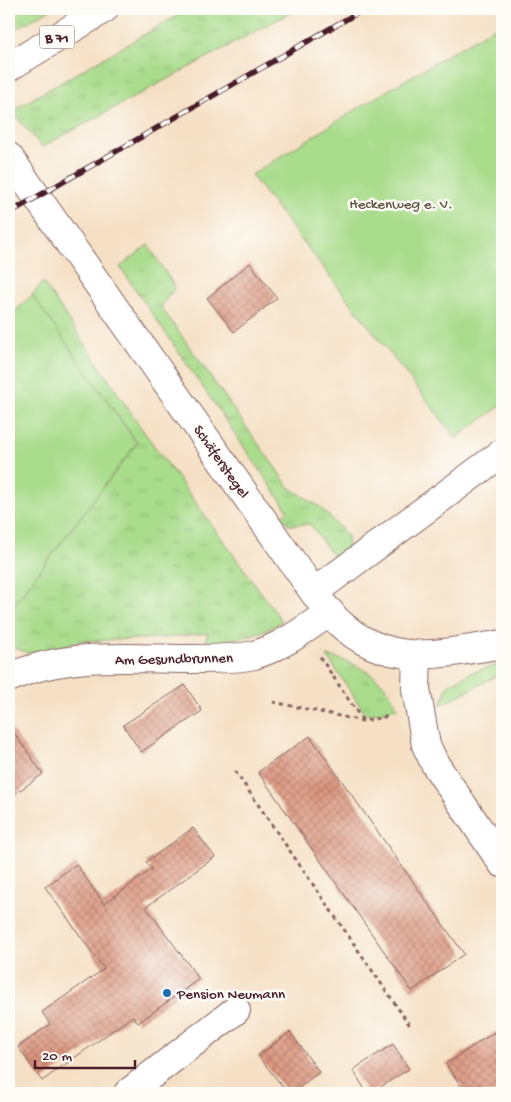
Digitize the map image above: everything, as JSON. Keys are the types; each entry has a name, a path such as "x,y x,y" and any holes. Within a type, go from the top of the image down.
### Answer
{"main road":[{"name":"B 71","path":"9,67 104,9"},
{"name":"Schäferstegel","path":"9,157 322,602 346,629 372,645 393,652 417,655 440,654 502,644"},
{"name":"Am Gesundbrunnen","path":"9,678 45,664 79,659 210,659 251,656 288,641 322,602 502,453"},
{"path":"417,655 416,689 426,745 435,764 502,863"},
{"path":"128,1093 236,1010"}],"path":[{"path":"317,652 363,721"},
{"path":"272,702 363,721 393,715"},
{"path":"235,771 411,1027"}],"green space":[{"path":"9,9 51,9 9,33"},
{"path":"189,9 297,9 42,147 11,111"},
{"name":"Heckenweg e. V.","path":"502,23 502,405 456,438 251,175 368,102"},
{"path":"148,245 175,287 161,307 289,487 321,508 347,535 348,547 335,559 310,524 289,525 281,516 288,511 120,267"},
{"path":"43,282 144,432 282,621 255,634 205,644 208,633 163,638 79,641 34,655 9,646 9,611 137,443 32,295"},
{"path":"32,295 137,443 9,611 9,317"},
{"path":"327,656 350,663 377,679 385,686 398,708 366,715"},
{"path":"502,664 502,673 441,705 448,685 472,672"}],"building":[{"path":"250,263 277,298 234,332 207,298"},
{"path":"185,685 202,711 141,752 123,725"},
{"path":"9,726 43,774 9,798"},
{"path":"310,736 464,954 412,991 258,772"},
{"path":"193,828 215,857 146,907 199,979 138,1023 133,1016 42,1081 18,1047 50,1024 42,1012 104,969 45,887 76,864 104,904 152,869 146,862"},
{"path":"502,1027 502,1093 466,1093 446,1064"},
{"path":"290,1032 319,1072 292,1093 288,1093 258,1056"},
{"path":"393,1044 409,1069 371,1093 367,1093 353,1070"}],"railway":[{"path":"9,213 364,9"}],"place":[{"name":"Pension Neumann","path":"167,993"}]}
